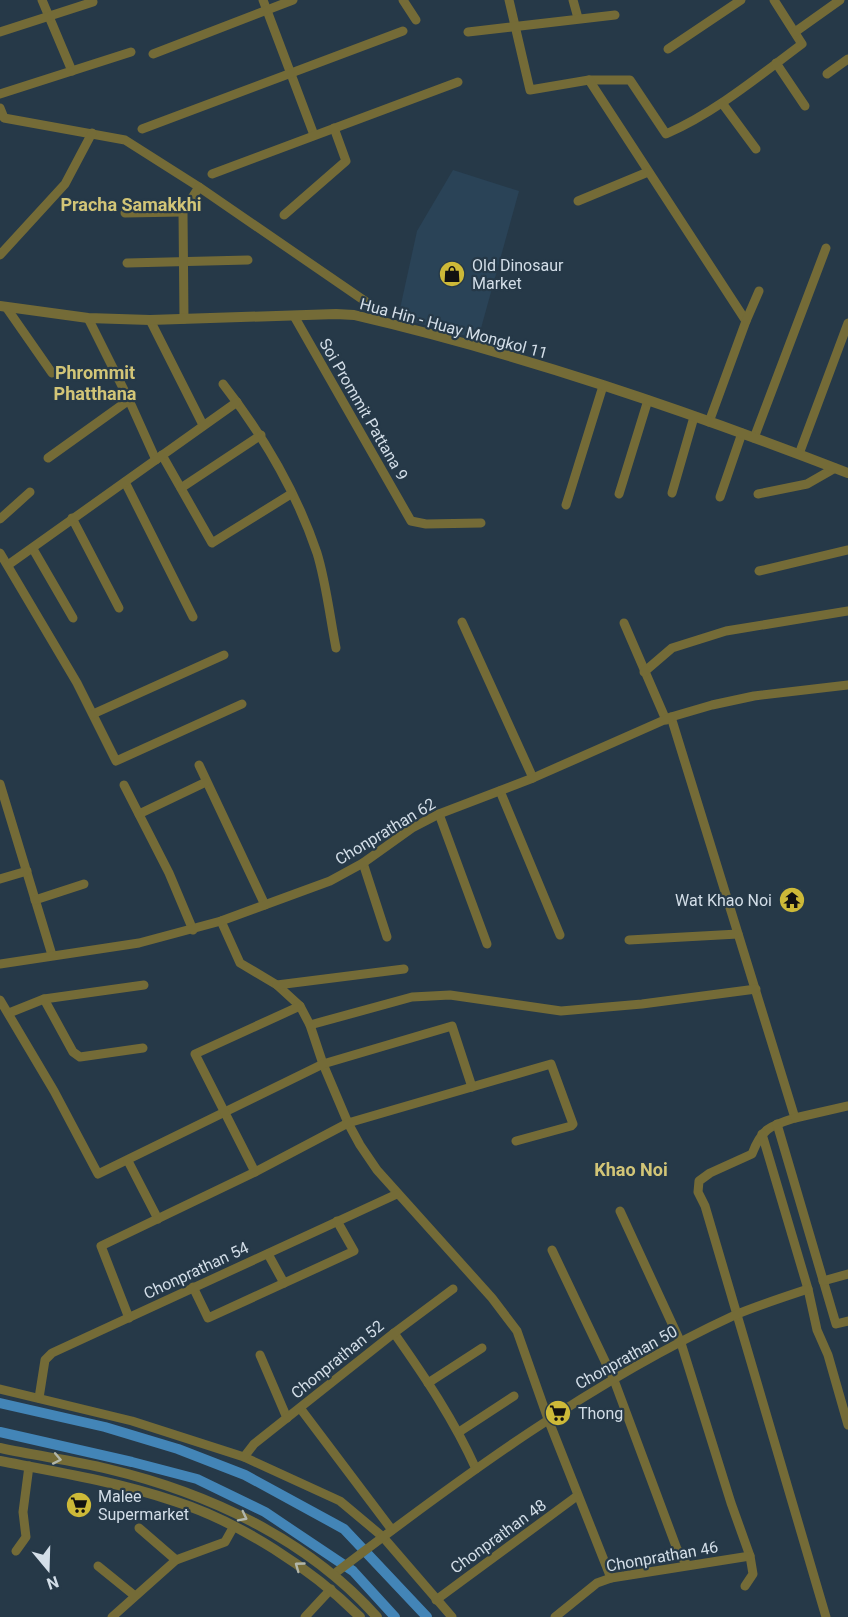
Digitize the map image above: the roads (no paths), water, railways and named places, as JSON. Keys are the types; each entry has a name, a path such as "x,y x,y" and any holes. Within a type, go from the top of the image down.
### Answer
{"street":[{"path":"42,0 72,71"},
{"path":"153,54 265,5 293,0"},
{"path":"403,0 416,20"},
{"path":"508,0 530,90 589,80 630,80 666,134 695,121 802,44 774,0"},
{"path":"573,0 578,18"},
{"path":"668,49 741,0"},
{"path":"795,32 840,0"},
{"path":"0,32 93,2"},
{"path":"265,5 314,135"},
{"path":"468,32 615,15"},
{"path":"142,129 403,31"},
{"path":"0,94 131,52"},
{"path":"827,74 848,59"},
{"path":"776,63 806,106"},
{"path":"589,80 746,321"},
{"path":"212,174 458,82"},
{"path":"722,103 756,149"},
{"path":"0,108 2,119 126,140 199,187 378,310 377,320"},
{"path":"284,215 346,160 334,128"},
{"path":"0,255 65,184 92,133"},
{"path":"578,201 648,172"},
{"path":"184,319 183,212 199,187"},
{"path":"125,213 183,212"},
{"path":"754,438 826,248"},
{"path":"127,263 248,260"},
{"path":"709,422 759,291"},
{"path":"3,307 51,373"},
{"name":"Hua Hin - Huay Mongkol 11","path":"3,307 88,318 150,320 354,315 499,353 648,400 844,469"},
{"name":"Soi Prommit Pattana 9","path":"294,316 411,521 416,523 481,523"},
{"path":"88,318 159,457 181,488 212,543 291,494"},
{"path":"150,320 203,425"},
{"path":"800,454 848,323"},
{"path":"223,384 261,435 279,464 317,554 336,648"},
{"path":"566,505 603,386"},
{"path":"48,458 129,400"},
{"path":"619,494 648,400"},
{"path":"8,565 237,402"},
{"path":"672,493 694,417"},
{"path":"720,496 742,433"},
{"path":"181,488 261,435"},
{"path":"758,494 807,484 844,469"},
{"path":"125,482 193,617"},
{"path":"0,519 30,492"},
{"path":"72,518 119,608"},
{"path":"33,549 73,618"},
{"path":"759,571 848,550"},
{"path":"0,553 77,683 116,761 242,704"},
{"path":"644,672 672,648 726,631 848,611"},
{"path":"462,622 533,778"},
{"path":"624,623 644,672 668,719 756,989 795,1118"},
{"path":"93,714 224,655"},
{"name":"Chonprathan 62","path":"0,964 139,943 193,930 330,881 363,863 412,828 439,814 533,778 668,719 712,705 754,696 848,685"},
{"path":"199,765 265,905"},
{"path":"138,814 206,782"},
{"path":"0,783 52,955"},
{"path":"124,785 169,873 193,930"},
{"path":"500,791 560,935"},
{"path":"439,814 487,944"},
{"path":"363,863 387,937"},
{"path":"0,879 27,871"},
{"path":"35,900 84,884"},
{"path":"220,921 240,963 277,985 300,1006 310,1025 323,1064 348,1123 360,1145 397,1194 492,1298 517,1331 577,1496 611,1578"},
{"path":"629,940 738,934"},
{"path":"277,985 404,969"},
{"path":"9,1013 44,999 144,985"},
{"path":"310,1025 412,997 450,995 561,1011 642,1004 756,989"},
{"path":"44,999 73,1052 80,1057 143,1048"},
{"path":"0,1000 98,1174 323,1064 452,1026 472,1087"},
{"path":"255,1172 195,1054 300,1006"},
{"path":"129,1318 101,1246 255,1172 348,1123 551,1064 572,1125 516,1141"},
{"path":"826,1617 697,1186 699,1181 710,1173 752,1154 768,1126 848,1106"},
{"path":"777,1124 836,1324 848,1321"},
{"path":"762,1134 808,1289 817,1330 828,1355 848,1425"},
{"path":"128,1161 158,1219"},
{"name":"Chonprathan 54","path":"39,1398 45,1360 48,1356 397,1194"},
{"path":"620,1211 681,1343 750,1556 753,1574 745,1586"},
{"path":"193,1287 208,1318 354,1251 337,1221"},
{"path":"552,1250 614,1380 677,1549 687,1565"},
{"path":"268,1254 284,1283"},
{"path":"823,1281 848,1274"},
{"name":"Chonprathan 52","path":"244,1457 254,1444 453,1289"},
{"name":"Chonprathan 50","path":"334,1574 548,1419 681,1343 737,1315 808,1289"},
{"path":"394,1333 459,1432 476,1469"},
{"path":"428,1383 482,1348"},
{"path":"260,1355 287,1418"},
{"path":"0,1389 132,1421 244,1457 340,1501 383,1537 452,1617"},
{"path":"459,1432 514,1396"},
{"path":"300,1408 392,1530"},
{"path":"0,1448 108,1469 181,1489 244,1516 290,1543 334,1574 377,1617"},
{"path":"0,1461 105,1482 176,1501 234,1526 283,1554 331,1589 360,1617"},
{"path":"16,1551 26,1537 23,1512 29,1466"},
{"name":"Chonprathan 48","path":"436,1600 577,1496"},
{"path":"112,1617 176,1560 225,1542 234,1526"},
{"path":"139,1528 176,1560"},
{"name":"Chonprathan 46","path":"555,1617 565,1614 597,1583 611,1578 750,1556"},
{"path":"99,1566 135,1596"},
{"path":"305,1617 331,1589"}],"waterway":[{"path":"0,1403 105,1427 178,1449 245,1475 344,1529 427,1617"},
{"path":"0,1432 197,1479 265,1512 353,1571 395,1617"}],"place":[{"name":"Old Dinosaur Market","path":"452,274"},
{"name":"Wat Khao Noi","path":"792,900"},
{"name":"Thong","path":"558,1413"},
{"name":"Malee Supermarket","path":"79,1505"}],"district":[{"name":"Pracha Samakkhi","path":"131,205"},
{"name":"Phrommit Phatthana","path":"95,383"},
{"name":"Khao Noi","path":"631,1170"}]}
